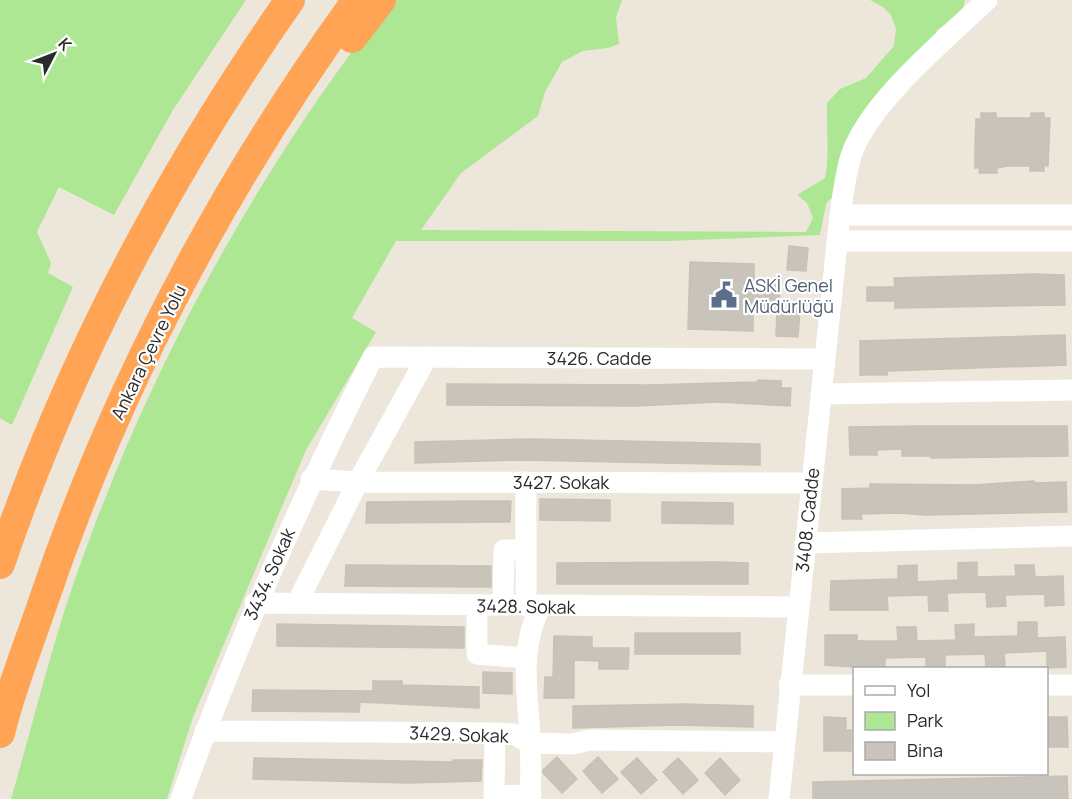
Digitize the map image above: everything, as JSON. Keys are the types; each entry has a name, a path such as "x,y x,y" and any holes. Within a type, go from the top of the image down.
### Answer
{"highway":[{"path":"236,82 275,0"},
{"path":"0,564 48,435 120,280 161,205 236,82 290,0"},
{"name":"Ankara Çevre Yolu","path":"0,733 54,568 96,462 166,311 218,215 311,63 357,0"},
{"path":"218,215 284,138 339,56 381,0"}],"street":[{"name":"3408. Cadde","path":"779,799 797,608 840,215 851,155 870,118 987,0"},
{"path":"840,215 1072,215"},
{"path":"838,241 1072,241"},
{"name":"3426. Cadde","path":"373,357 825,359"},
{"name":"3434. Sokak","path":"181,799 255,603 311,479 373,357"},
{"path":"297,603 358,482 427,357"},
{"path":"821,394 1072,390"},
{"name":"3427. Sokak","path":"311,479 358,482 811,483"},
{"path":"495,733 494,796 531,797 525,658 533,606 525,550 526,482"},
{"path":"805,543 1072,537"},
{"path":"503,605 504,550 525,550"},
{"name":"3428. Sokak","path":"255,603 797,608"},
{"path":"477,605 477,654 525,658"},
{"path":"789,685 853,685"},
{"path":"1048,685 1072,685"},
{"name":"3429. Sokak","path":"205,731 495,733 513,734 530,743 573,744 589,740 784,742"}],"green space":[{"path":"0,0 246,0 173,110 114,215 59,187 37,232 51,263 48,273 73,287 12,425 0,418"},
{"path":"391,0 622,0 616,17 619,44 608,48 583,51 562,62 545,92 538,116 461,173 421,230 806,232 813,218 807,203 797,195 825,178 828,150 827,103 840,89 866,78 894,46 896,29 891,15 883,7 870,0 965,0 962,12 937,30 934,40 894,75 836,193 826,204 820,235 668,241 396,241 352,318 376,332 306,450 193,717 167,799 11,799 67,603 128,443 164,364 203,288 291,140"}],"building":[{"path":"981,113 996,113 996,118 1031,118 1031,113 1044,113 1044,118 1050,118 1048,166 1044,165 1044,171 1030,171 1030,166 1008,166 997,168 997,173 979,173 980,168 975,168 975,148 976,119 981,119"},
{"path":"789,246 808,248 806,271 787,270"},
{"path":"690,262 754,264 754,285 780,285 779,310 800,311 798,337 776,336 777,310 753,309 753,331 688,329"},
{"path":"1064,275 1065,305 895,308 895,301 867,301 867,287 895,287 894,278"},
{"path":"1065,335 1066,365 887,371 887,375 860,375 860,341"},
{"path":"758,380 781,381 781,388 791,388 790,406 718,402 636,406 447,405 447,384 647,385 757,382"},
{"path":"1067,426 1068,456 931,458 931,456 902,456 902,449 877,450 877,455 850,455 849,427"},
{"path":"531,439 760,444 760,465 521,460 415,463 415,442"},
{"path":"1034,481 1035,483 1066,482 1067,512 861,514 862,519 842,519 842,489 870,488 870,484 975,485"},
{"path":"540,499 610,500 610,521 540,520"},
{"path":"511,501 510,522 366,523 367,502"},
{"path":"662,502 733,503 733,524 662,523"},
{"path":"977,562 977,577 1016,576 1015,565 1034,565 1035,577 1063,576 1064,605 1045,606 1045,594 1005,595 1006,606 987,607 986,592 947,593 948,611 929,611 928,595 887,596 888,610 830,610 831,581 898,579 898,566 917,565 917,582 958,580 958,563"},
{"path":"557,563 748,563 748,584 557,584"},
{"path":"346,565 491,566 491,587 345,586"},
{"path":"1018,622 1037,622 1037,638 1065,637 1066,667 1048,668 1047,651 1004,653 1005,666 986,667 985,654 945,655 945,667 926,667 926,657 885,658 885,667 825,665 825,635 857,635 857,641 898,641 897,627 916,627 917,641 956,640 955,625 974,624 974,637 1018,636"},
{"path":"277,624 464,627 464,648 277,646"},
{"path":"635,633 740,633 740,654 635,654"},
{"path":"554,636 592,637 592,648 629,648 628,669 599,669 599,661 574,660 574,698 544,698 545,677 553,677"},
{"path":"483,672 512,673 512,694 483,693"},
{"path":"373,681 402,681 402,685 479,687 479,708 360,702 359,712 252,711 253,690 373,691"},
{"path":"686,704 753,706 753,727 678,725 573,728 573,706"},
{"path":"824,717 846,718 846,730 851,730 851,751 824,751"},
{"path":"1048,717 1067,717 1068,747 1049,747"},
{"path":"557,757 577,779 562,793 543,773 543,770"},
{"path":"598,757 618,779 602,793 583,771"},
{"path":"254,758 453,762 453,760 482,760 481,781 408,783 253,779"},
{"path":"637,758 657,780 641,794 621,772"},
{"path":"678,758 698,780 683,794 663,772"},
{"path":"720,758 740,780 725,795 705,773"},
{"path":"1067,776 1068,799 813,799 813,782"}],"place":[{"name":"ASKİ Genel Müdürlüğü","path":"724,295"}]}
